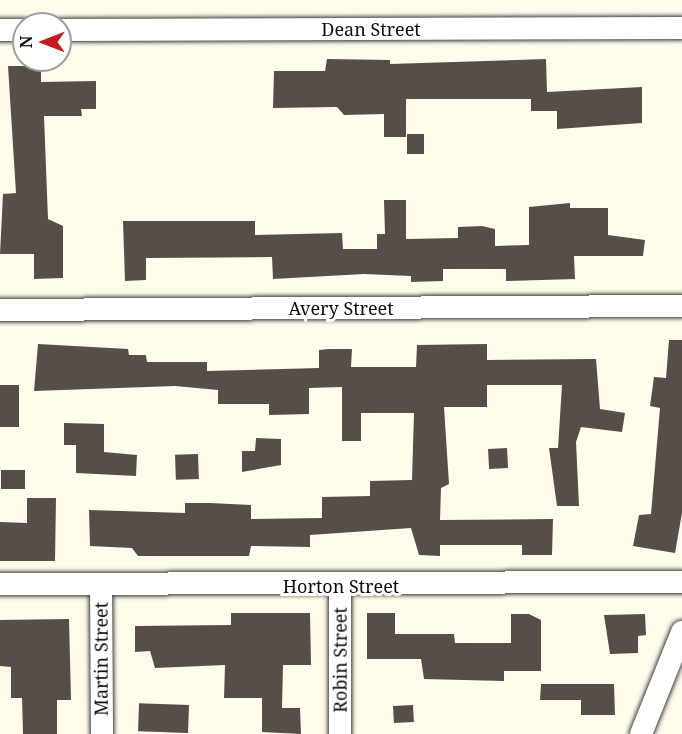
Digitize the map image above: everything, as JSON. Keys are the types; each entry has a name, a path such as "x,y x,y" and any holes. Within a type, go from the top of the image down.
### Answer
{"street":[{"name":"Dean Street","path":"72,30 682,28"},
{"name":"Avery Street","path":"0,310 682,306"},
{"name":"Horton Street","path":"0,584 339,587 682,582"},
{"name":"Martin Street","path":"101,584 102,734"},
{"name":"Robin Street","path":"339,587 340,734"},
{"path":"641,734 682,632"}],"building":[{"path":"327,59 390,60 390,64 546,59 547,92 642,87 642,123 557,129 557,111 531,111 531,99 406,99 406,137 384,137 384,114 344,115 337,107 273,108 274,71 325,71"},
{"path":"8,66 12,66 12,72 41,72 41,82 96,81 96,109 81,109 82,116 44,116 48,219 63,226 63,278 34,279 34,254 0,254 3,194 16,193"},
{"path":"407,134 424,134 424,154 407,154"},
{"path":"384,200 406,200 406,239 458,238 458,227 482,226 495,229 495,246 529,245 529,207 570,203 570,208 608,208 608,235 645,240 643,256 574,256 575,279 506,281 506,269 443,269 443,281 411,282 411,276 364,274 273,279 272,257 146,258 146,280 125,281 123,221 255,221 255,235 342,233 343,249 377,249 377,234 385,234"},
{"path":"669,340 682,340 682,513 675,553 633,546 639,515 651,514 660,408 650,406 654,377 666,378"},
{"path":"38,344 128,349 129,355 146,355 147,362 207,362 207,371 319,368 319,350 329,349 352,349 351,367 416,367 417,345 487,344 487,360 596,359 600,409 625,413 622,432 581,427 576,442 579,506 557,506 549,448 558,448 562,385 487,385 487,407 444,407 449,484 441,488 440,520 553,519 552,555 522,555 522,545 440,545 440,556 419,555 411,528 310,535 310,547 251,546 249,556 138,556 132,548 90,546 89,510 185,513 185,503 210,503 251,505 251,519 322,518 322,497 370,496 370,481 412,480 414,413 361,413 361,441 342,441 342,387 309,388 309,414 269,415 269,404 218,404 218,390 175,386 34,391"},
{"path":"0,385 19,385 19,427 0,427"},
{"path":"64,423 104,424 104,452 137,455 136,476 76,473 76,445 64,445"},
{"path":"256,438 281,439 281,465 242,472 242,451 255,451"},
{"path":"507,448 508,468 489,469 488,449"},
{"path":"198,454 199,479 176,480 175,455"},
{"path":"1,470 25,470 25,489 1,489"},
{"path":"27,498 56,498 55,561 0,561 0,522 27,523"},
{"path":"231,613 310,613 311,665 283,665 282,708 300,708 301,734 262,732 262,698 224,698 225,665 155,668 150,651 135,652 135,626 231,625"},
{"path":"367,613 395,613 395,634 454,634 455,643 511,643 511,614 529,614 541,620 541,671 504,671 504,681 424,679 421,659 367,659"},
{"path":"645,614 646,635 638,636 638,653 610,654 604,615"},
{"path":"69,619 71,700 57,700 57,734 23,734 22,698 11,698 11,667 0,666 0,620"},
{"path":"541,684 614,684 615,715 581,715 581,700 540,700"},
{"path":"139,703 189,705 188,733 138,731"},
{"path":"413,705 414,722 394,723 393,706"}]}
